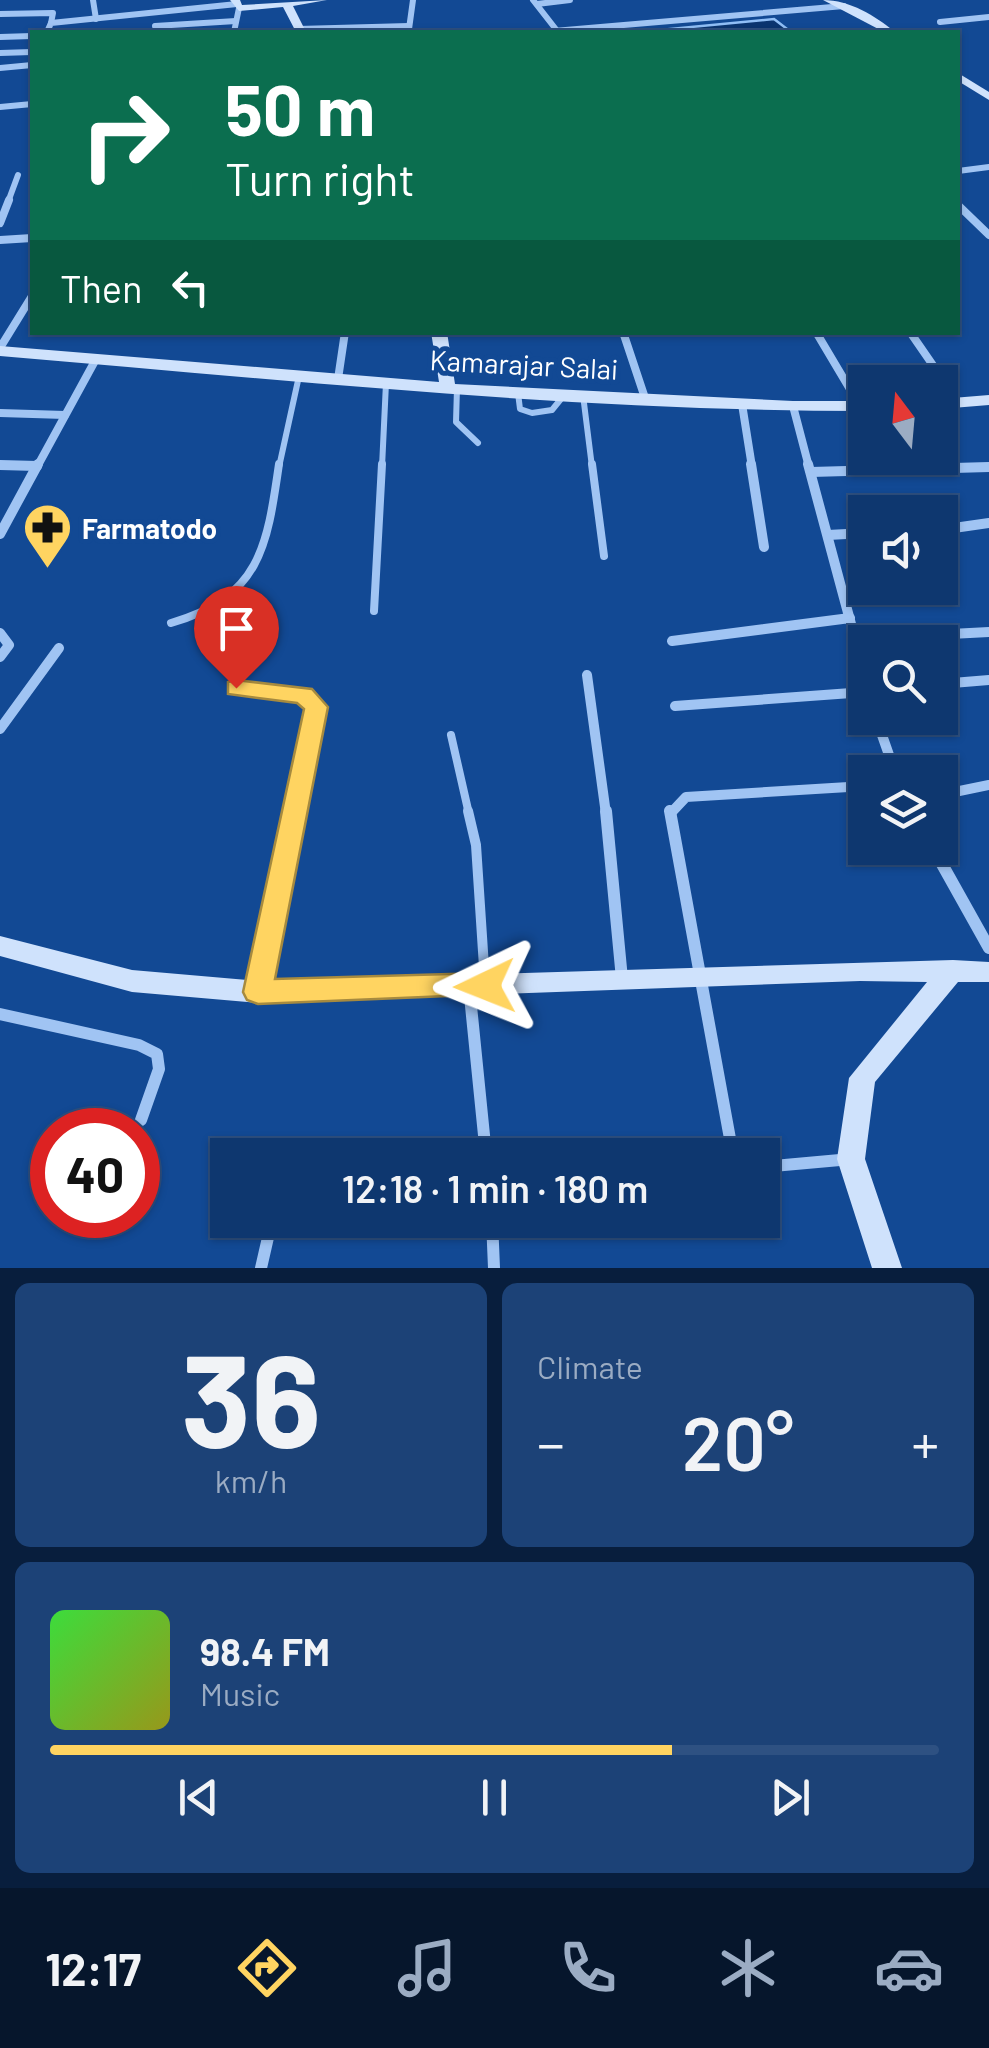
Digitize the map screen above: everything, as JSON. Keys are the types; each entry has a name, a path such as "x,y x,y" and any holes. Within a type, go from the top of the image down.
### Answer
{"street":[{"path":"93,0 96,19"},
{"path":"51,23 237,4 322,0"},
{"path":"354,30 409,29 414,0"},
{"path":"535,2 570,0"},
{"path":"828,0 886,30"},
{"path":"535,2 556,30"},
{"path":"288,3 300,30"},
{"path":"234,30 237,4"},
{"path":"596,30 844,6"},
{"path":"0,14 54,13 48,30"},
{"path":"940,22 989,18"},
{"path":"155,26 236,21"},
{"path":"0,37 30,36"},
{"path":"0,53 30,52"},
{"path":"0,68 30,64"},
{"path":"960,77 989,97"},
{"path":"0,106 30,104"},
{"path":"960,171 989,167"},
{"path":"0,222 18,176"},
{"path":"960,207 989,235"},
{"path":"0,240 30,238"},
{"path":"2,354 30,300"},
{"path":"338,379 345,335"},
{"path":"440,335 452,388"},
{"path":"624,335 644,398"},
{"path":"818,335 848,382"},
{"path":"912,335 959,403 989,400"},
{"name":"Kamarajar Salai","path":"2,354 452,388 848,406"},
{"path":"0,534 96,359"},
{"path":"742,404 764,547"},
{"path":"793,406 852,625"},
{"path":"0,413 65,416"},
{"path":"0,465 37,466"},
{"path":"811,472 989,467"},
{"path":"958,527 989,523"},
{"path":"828,535 848,534"},
{"path":"672,641 850,618"},
{"path":"958,634 989,632"},
{"path":"0,633 9,645 0,657"},
{"path":"0,729 59,648"},
{"path":"587,676 610,832 622,980"},
{"path":"958,683 989,680"},
{"path":"236,688 304,695 316,707 258,992"},
{"path":"675,706 848,693"},
{"path":"958,791 989,785"},
{"path":"731,1138 670,811 686,797 848,787"},
{"path":"943,865 989,948"},
{"path":"0,946 132,981 258,992 989,972"},
{"path":"887,1268 851,1159 862,1078 953,970"},
{"path":"477,986 485,1138"},
{"path":"0,1014 139,1046 157,1054 160,1069 145,1108"},
{"path":"780,1165 851,1159"},
{"path":"261,1268 268,1238"},
{"path":"493,1238 494,1268"}],"lane":[{"path":"170,623 212,615 258,564 266,542 284,422 299,376"},
{"path":"374,611 386,383"},
{"path":"452,388 454,416 468,438 478,443"},
{"path":"583,395 604,556"},
{"path":"450,735 476,845 477,986"}],"water":[{"path":"774,19 788,30 660,30"}],"place":[{"name":"Farmatodo","path":"47,570"}],"route":[{"path":"236,688 304,695 315,701 316,707 258,992 485,986"}]}
